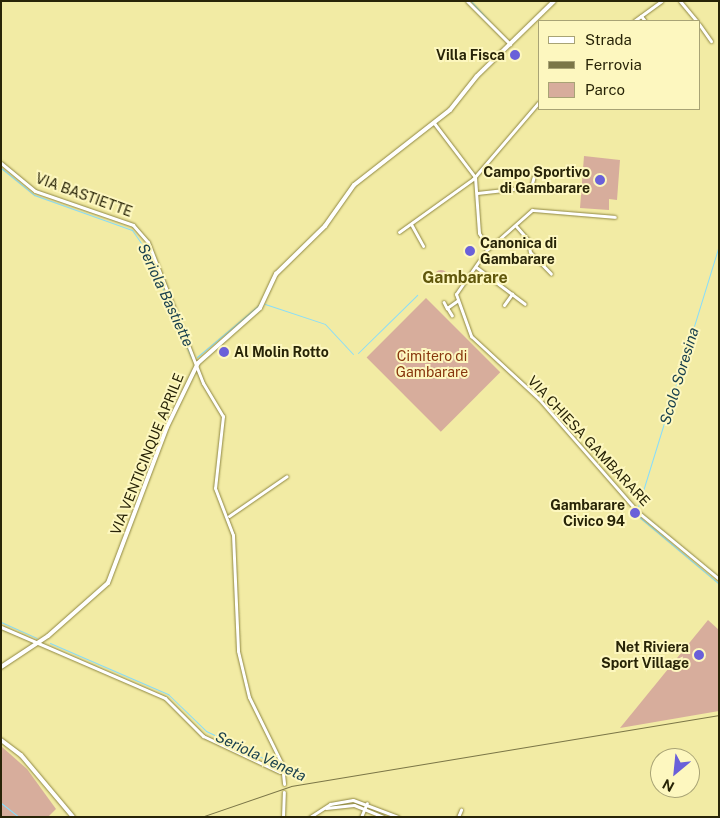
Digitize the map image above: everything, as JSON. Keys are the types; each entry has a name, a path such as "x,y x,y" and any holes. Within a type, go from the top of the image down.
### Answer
{"street":[{"path":"467,1 510,44"},
{"name":"VIA VENTICINQUE APRILE","path":"1,667 39,643 108,583 167,427 198,363 260,308 276,274 325,226 354,185 434,124 554,1"},
{"path":"635,20 662,1"},
{"path":"680,1 696,20"},
{"path":"641,16 644,20"},
{"path":"700,26 711,41"},
{"path":"399,232 475,177 538,103"},
{"path":"434,124 475,177 480,237 488,249"},
{"name":"VIA BASTIETTE","path":"1,163 35,191 140,230 198,363 206,391 223,416 215,488 229,516"},
{"path":"477,193 531,187 536,168"},
{"path":"448,308 457,301 456,294 488,249 536,210 615,217"},
{"path":"411,224 423,246"},
{"path":"516,226 528,240 530,252 551,274"},
{"path":"476,267 525,304"},
{"path":"504,305 512,294"},
{"name":"VIA CHIESA GAMBARARE","path":"457,301 474,340 539,399 642,515 719,579"},
{"path":"444,302 452,316"},
{"path":"284,784 281,771 282,764 260,723 241,662 229,516 287,476"},
{"path":"1,627 168,700 204,736 281,771"},
{"path":"1,740 21,755 73,817"},
{"path":"284,792 284,817"},
{"path":"310,817 345,800 367,803 398,817"},
{"path":"361,817 367,803"},
{"path":"321,810 348,804 364,808 383,817"},
{"path":"458,817 461,810"}],"green space":[{"name":"Campo Sportivo di Gambarare","path":"584,156 620,160 617,200 609,199 609,210 580,208"},
{"path":"438,270 444,270 448,277 444,284 438,284 434,280 434,274"},
{"name":"Cimitero di Gambarare","path":"426,298 500,372 441,432 367,357"},
{"name":"Net Riviera Sport Village","path":"708,620 719,630 719,711 620,728"},
{"path":"1,746 27,769 56,809 48,817 1,817"}],"waterway":[{"path":"471,1 490,22"},
{"name":"Seriola Bastiette","path":"1,168 34,195 132,230 148,253 191,357"},
{"name":"Scolo Soresina","path":"638,507 719,245"},
{"path":"358,353 417,295"},
{"path":"265,304 325,324 353,354"},
{"path":"197,357 259,305"},
{"name":"Scolo Soresina","path":"638,516 719,584"},
{"name":"Seriola Veneta","path":"1,622 37,638"},
{"name":"Seriola Veneta","path":"50,643 168,694 206,731 280,766"},
{"path":"1,803 19,817"}],"railway":[{"path":"201,817 291,786 719,715"}],"place":[{"name":"Villa Fisca","path":"515,55"},
{"name":"Campo Sportivo di Gambarare","path":"600,180"},
{"name":"Canonica di Gambarare","path":"470,251"},
{"name":"Al Molin Rotto","path":"224,352"},
{"name":"Gambarare Civico 94","path":"635,513"},
{"name":"Net Riviera Sport Village","path":"699,655"}],"district":[{"name":"Gambarare","path":"465,278"}]}
